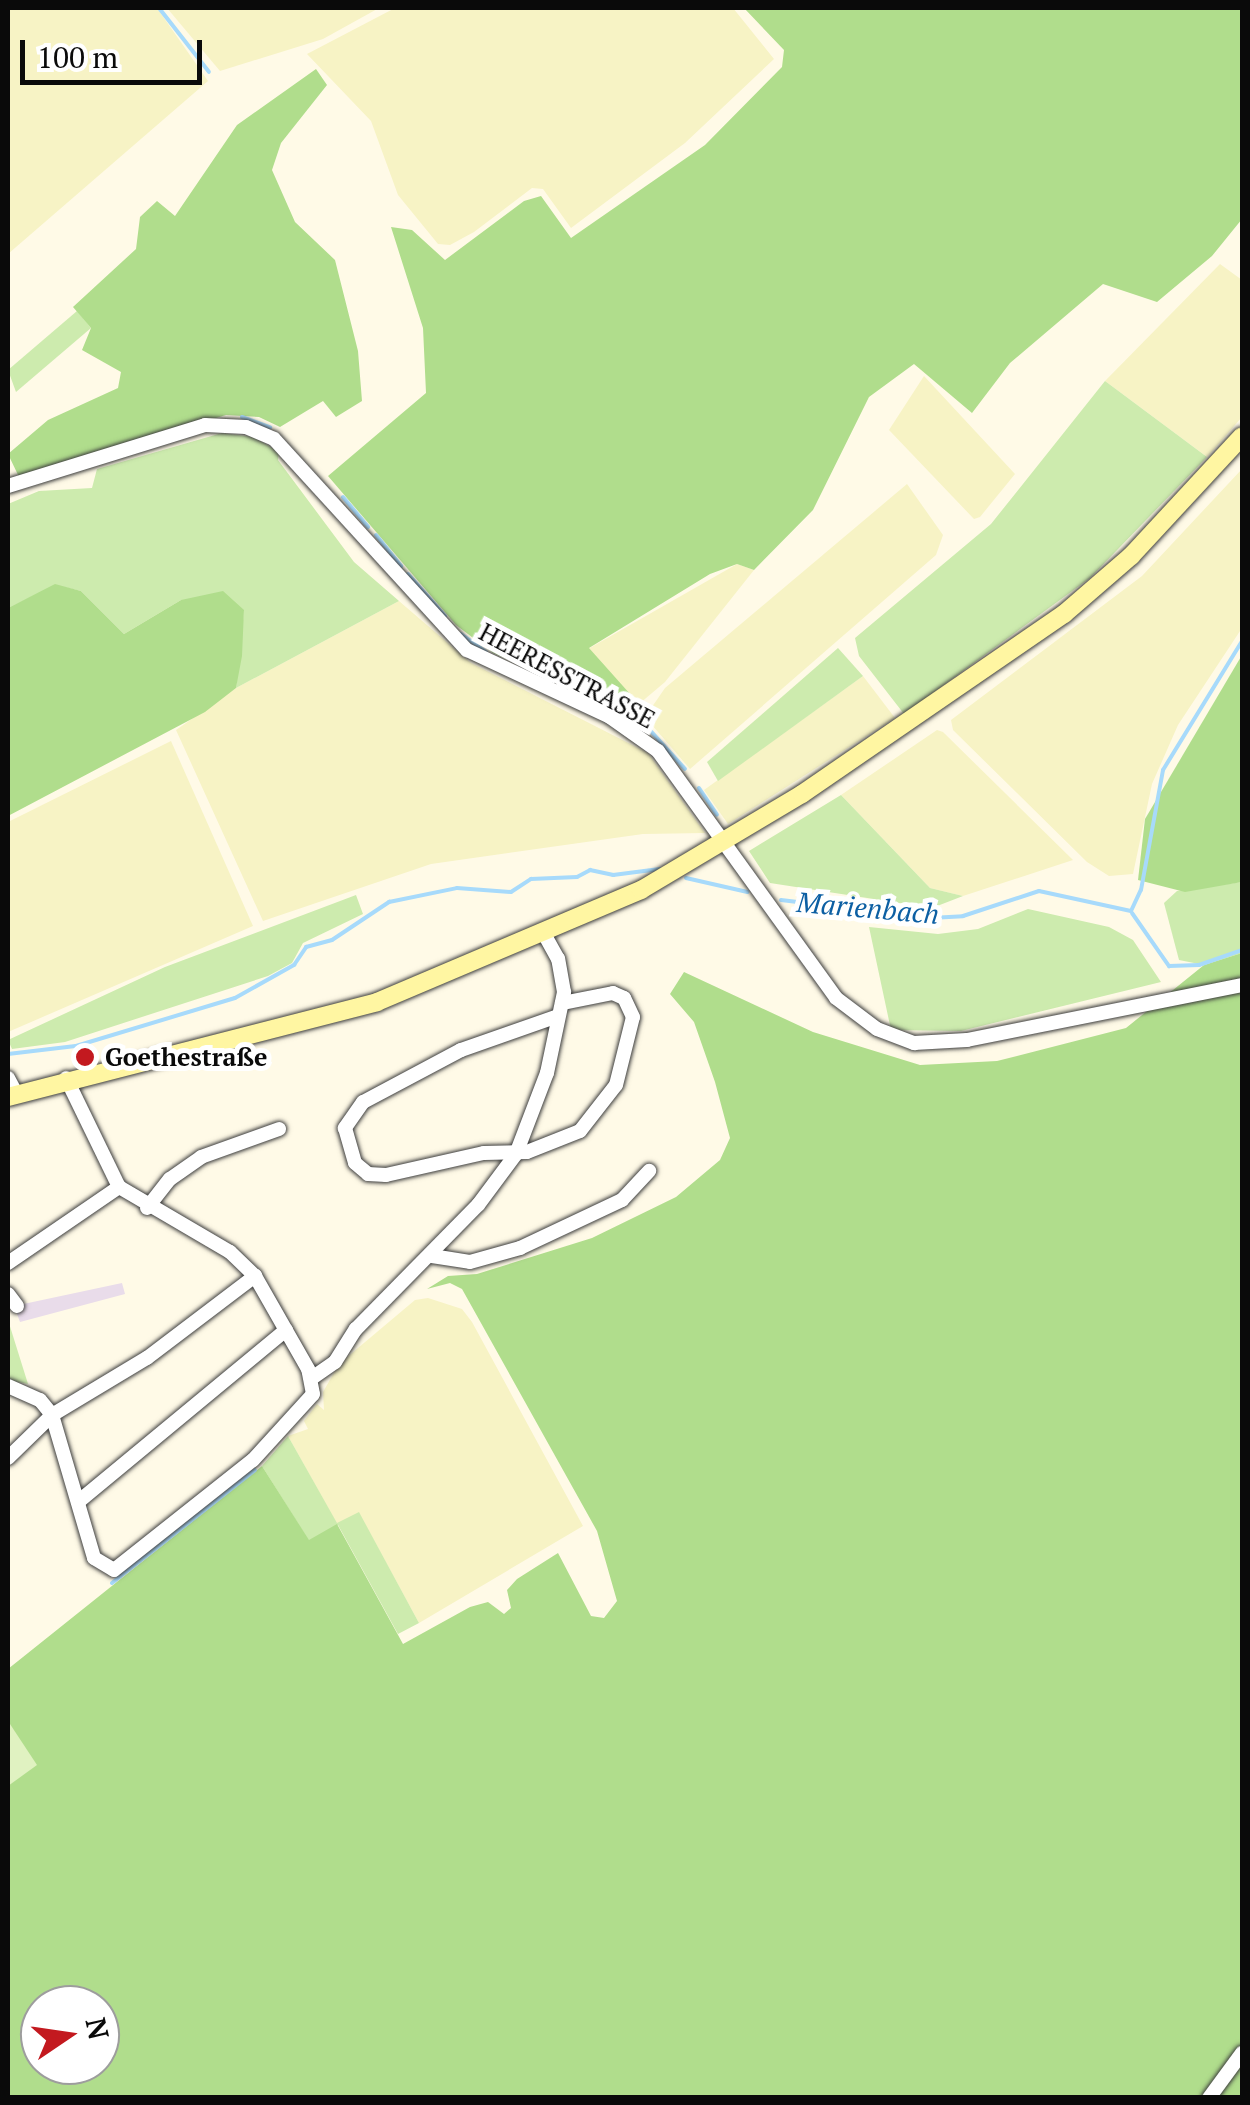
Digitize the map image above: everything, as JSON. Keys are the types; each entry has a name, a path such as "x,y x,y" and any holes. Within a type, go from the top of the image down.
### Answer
{"street":[{"name":"HEERESSTRASSE","path":"8,486 205,425 261,432 294,454 451,637 501,672 636,732 668,762 836,998 854,1017 914,1043 966,1040 1242,985"},
{"path":"10,1089 337,1015 544,934 663,879 727,842 1064,614 1141,546 1242,436"},
{"path":"8,1386 40,1400 52,1415 102,1567 123,1565 254,1460 307,1408 312,1378 432,1256 516,1154 547,1073 565,980 544,934"},
{"path":"606,993 624,998 633,1017 624,1063 589,1123 561,1141 516,1154 484,1153 374,1175 354,1163 345,1128 356,1108 402,1079 560,1009 606,993"},
{"path":"66,1078 118,1187 146,1208 230,1252 255,1276 312,1378"},
{"path":"146,1208 170,1178 201,1156 280,1129"},
{"path":"432,1256 470,1262 520,1248 622,1200 650,1172"},
{"path":"8,1263 118,1187"},
{"path":"8,1458 52,1415 158,1351 255,1276"},
{"path":"78,1502 286,1330"},
{"path":"1209,2098 1242,2053"}],"shaded area":[{"path":"8,8 157,8 208,81 8,254"},
{"path":"167,8 379,8 323,39 220,71"},
{"path":"395,8 733,8 774,59 685,143 571,228 543,189 532,188 474,232 450,245 438,244 398,195 371,121 307,54"},
{"path":"1220,264 1242,280 1242,417 1207,457 1105,381"},
{"path":"924,376 1015,474 980,517 974,519 889,430"},
{"path":"1242,469 1242,628 1178,725 1152,784 1133,874 1109,876 1087,862 953,730 951,720 1142,576"},
{"path":"907,484 943,535 936,555 690,769 645,717 665,688"},
{"path":"737,564 754,570 665,682 639,704 588,649"},
{"path":"399,601 471,663 648,753 705,833 643,834 431,864 263,921 176,730 236,688"},
{"path":"863,676 895,718 728,824 704,790"},
{"path":"937,730 1073,860 963,896 930,888 841,795"},
{"path":"171,741 253,926 8,1032 8,822"},
{"path":"122,1283 125,1294 20,1322 14,1306"},
{"path":"428,1298 462,1309 472,1322 583,1526 419,1623 359,1513 337,1524 288,1436 308,1429 304,1421 317,1404 324,1410 323,1392 339,1364 415,1300"}],"green space":[{"path":"744,8 1242,8 1242,219 1212,256 1157,302 1103,284 1010,363 972,413 914,364 869,397 813,510 754,570 737,564 710,574 589,648 639,704 631,713 493,653 456,625 328,476 426,393 423,328 391,227 412,230 445,260 524,201 541,196 571,238 705,145 782,67 784,50"},
{"path":"316,69 327,85 281,143 272,170 295,222 335,260 358,351 362,401 336,417 323,401 280,427 259,417 226,415 19,477 8,454 48,420 118,388 121,372 82,350 91,328 73,307 136,249 140,217 157,201 175,216 237,125"},
{"path":"77,311 91,328 16,392 8,370"},
{"path":"1105,381 1207,457 1090,578 904,714 859,656 855,638 991,524"},
{"path":"222,433 254,437 279,452 278,460 354,562 399,601 236,688 244,611 181,600 124,634 81,591 55,585 8,608 8,504 39,491 92,488 97,469"},
{"path":"55,584 81,591 124,634 181,600 223,591 244,610 236,688 205,712 8,816 8,608"},
{"path":"838,648 863,676 718,781 707,762"},
{"path":"1242,655 1242,882 1185,892 1138,880 1145,819"},
{"path":"841,795 930,888 963,896 932,908 770,883 749,851"},
{"path":"1242,882 1242,953 1204,965 1179,960 1164,903 1177,891"},
{"path":"356,895 363,914 303,943 292,963 268,976 65,1042 12,1049 8,1040 165,967"},
{"path":"1028,909 1109,927 1133,940 1161,982 961,1031 891,1030 869,927 938,934 978,929"},
{"path":"1242,953 1242,2097 8,2098 8,1669 262,1466 309,1540 337,1524 403,1644 470,1607 488,1602 504,1614 511,1608 507,1590 517,1579 558,1553 591,1616 604,1618 617,1601 597,1531 462,1289 450,1283 427,1289 448,1276 477,1274 592,1238 676,1197 720,1160 730,1138 715,1082 694,1022 670,994 684,972 813,1032 920,1065 997,1061 1126,1028 1204,965"},
{"path":"8,1320 28,1384 8,1380"},
{"path":"288,1436 337,1523 359,1512 419,1623 398,1634 338,1525 309,1541 262,1466"},
{"path":"8,1721 37,1765 8,1786"}],"waterway":[{"path":"159,8 209,72"},
{"path":"242,417 270,427"},
{"path":"343,497 368,527"},
{"path":"376,535 401,566"},
{"path":"408,574 445,616"},
{"path":"461,634 486,652"},
{"name":"Marienbach","path":"781,900 930,918 963,916 1039,891 1131,911 1141,890 1163,770 1242,641"},
{"path":"561,686 632,719"},
{"path":"648,728 685,769"},
{"path":"699,788 717,815"},
{"name":"Marienbach","path":"8,1054 76,1046 235,998 294,965 306,947 332,940 389,902 457,888 511,892 531,879 577,877 590,870 613,875 660,869"},
{"name":"Marienbach","path":"686,878 747,892"},
{"path":"1132,913 1169,966 1199,965 1242,950"},
{"path":"112,1583 255,1470"}],"place":[{"name":"Goethestraße","path":"85,1057"}]}
